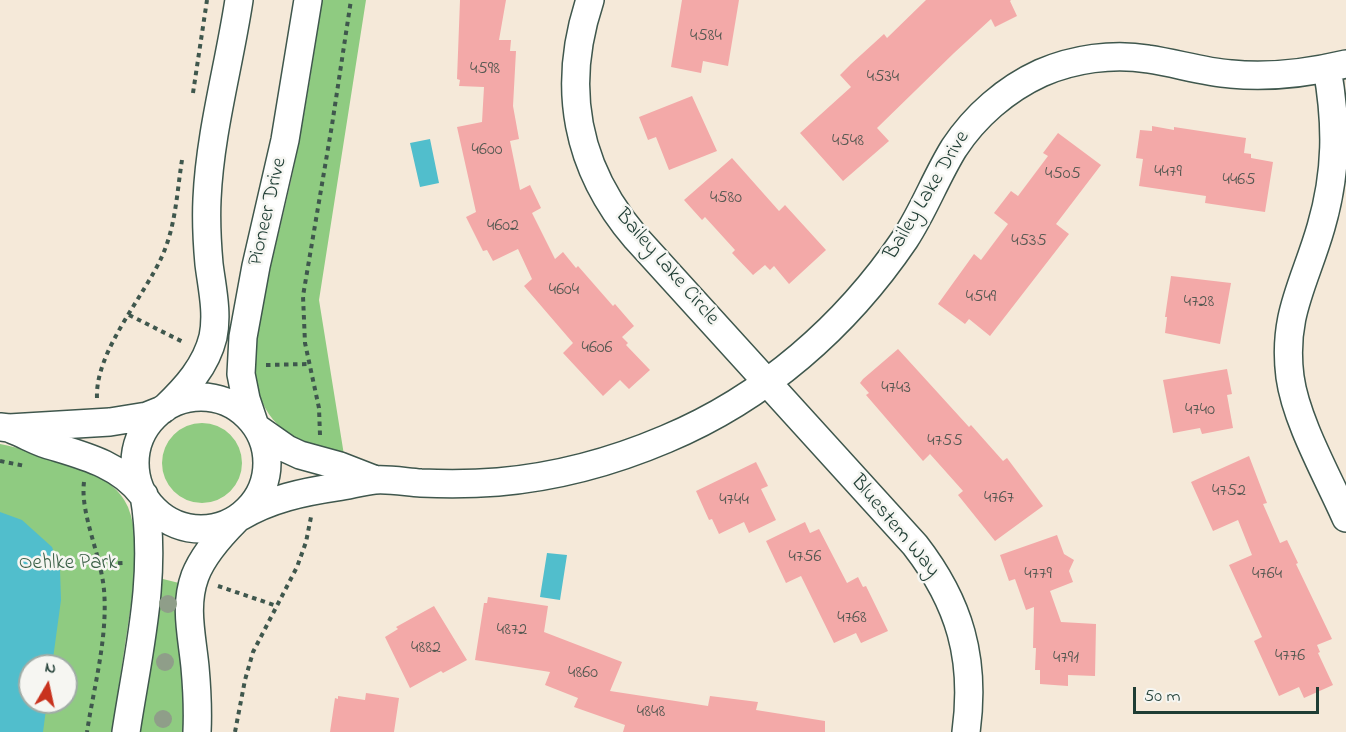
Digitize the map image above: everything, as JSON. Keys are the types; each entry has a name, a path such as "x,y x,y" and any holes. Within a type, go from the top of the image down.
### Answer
{"street":[{"path":"126,732 149,577 150,540 143,495 136,472 136,449 145,428 180,394 197,372 209,350 214,332 215,307 207,233 208,181 214,133 239,0"},
{"name":"Pioneer Drive","path":"256,426 243,386 241,354 256,266 285,140 308,0"},
{"name":"Bailey Lake Circle","path":"591,0 580,40 575,85 580,131 597,182 616,214 636,238 768,383"},
{"name":"Bailey Lake Drive","path":"238,518 289,496 376,480 445,484 488,482 532,478 586,467 643,448 689,429 721,412 768,383 820,339 858,299 906,238 954,148 969,127 1008,92 1043,72 1082,60 1118,56 1147,58 1233,75 1286,74 1337,66"},
{"path":"1337,66 1333,171 1321,228 1293,306 1288,342 1290,379 1296,403 1346,518"},
{"name":"Bluestem Way","path":"768,383 915,545 941,582 957,617 967,656 970,698 966,732"},
{"path":"5,427 110,422 147,416 177,402 195,397 214,398 232,405 256,426 266,449 267,474 258,497 204,559 195,575 190,598 189,623 197,684 197,732"},
{"name":"Bailey Lake Drive","path":"256,426 287,449 306,458 340,466 376,480"},
{"path":"5,427 51,446 96,459 128,480 162,517 186,528 213,529 238,518"}],"path":[{"path":"192,99 207,0"},
{"path":"320,438 319,408 305,343 303,296 351,0"},
{"path":"97,398 98,380 107,355 152,277 167,244 173,221 183,154"},
{"path":"85,478 82,495 100,564 105,607 87,732"},
{"path":"235,732 255,644 297,567 309,531 311,510"}],"green space":[{"path":"322,0 366,0 319,300 344,455 305,442 282,429 265,408 259,394 255,373 258,330 299,142"},
{"path":"202,423 217,426 230,435 239,448 242,463 239,478 230,491 217,500 202,503 187,500 174,491 165,478 162,463 165,448 174,435 187,426"},
{"name":"Oehlke Park","path":"0,444 53,457 91,472 120,493 128,507 133,522 136,571 112,732 0,732"},
{"path":"159,578 183,584 187,732 136,732"}],"water":[{"path":"430,139 439,183 420,187 410,143"},
{"path":"0,512 22,520 52,547 60,569 61,600 54,654 18,654 18,714 45,714 43,732 0,732"},
{"path":"547,553 567,555 560,600 540,597"}],"building":[{"path":"460,0 506,0 499,40 511,40 510,51 516,51 513,106 519,139 510,141 520,190 530,185 541,208 532,213 555,259 563,252 634,326 622,337 628,343 626,345 650,370 629,389 620,380 603,396 563,353 573,343 524,286 532,279 518,249 493,261 487,250 483,251 466,217 476,212 457,127 482,122 484,87 459,86 460,80 457,79"},
{"path":"682,0 739,0 728,66 703,61 701,73 671,67"},
{"path":"926,0 1011,0 1017,16 995,27 991,19 954,53 877,128 889,141 843,181 800,133 851,87 840,75 884,34 887,38"},
{"path":"692,96 717,151 669,170 656,137 648,140 639,117"},
{"path":"1152,126 1246,138 1244,153 1251,154 1251,158 1273,162 1265,212 1205,203 1206,196 1139,186 1143,159 1136,158 1140,130 1152,131"},
{"path":"1058,133 1101,165 1056,224 1069,234 990,336 969,319 965,324 938,304 974,254 981,260 1008,224 994,213 1011,191 1018,196 1048,156 1043,153"},
{"path":"732,158 779,211 785,205 826,250 789,284 774,266 770,270 765,265 753,275 732,253 735,250 705,217 702,220 684,200"},
{"path":"1171,276 1231,283 1220,344 1165,333"},
{"path":"898,349 1003,461 1007,458 1043,506 995,541 958,495 963,491 930,454 923,461 866,395 869,393 860,383"},
{"path":"1227,369 1232,394 1227,395 1233,428 1202,434 1200,428 1173,433 1163,380"},
{"path":"1249,456 1267,503 1263,504 1280,543 1287,540 1332,639 1317,645 1320,652 1318,653 1333,685 1304,698 1299,687 1279,696 1254,641 1262,637 1229,565 1252,555 1238,520 1213,531 1191,482"},
{"path":"756,462 768,486 761,489 776,520 749,533 744,522 719,534 712,519 709,520 696,491"},
{"path":"805,522 810,533 819,529 847,583 858,577 863,587 866,586 888,631 861,643 856,633 834,643 801,576 786,583 766,541"},
{"path":"1057,535 1064,554 1074,560 1069,571 1073,582 1050,591 1061,622 1096,624 1095,676 1068,675 1068,686 1040,684 1040,670 1035,670 1036,648 1033,648 1034,607 1026,610 1015,579 1009,581 1000,555"},
{"path":"488,597 548,606 544,632 622,662 610,691 708,706 710,696 758,702 756,710 825,721 825,732 623,732 625,725 574,707 578,698 545,685 550,672 475,660 484,603 487,603"},
{"path":"434,606 467,660 410,688 385,637 398,629 396,627"},
{"path":"366,693 399,698 394,732 330,732 335,698 338,699 338,696 365,700"}]}
